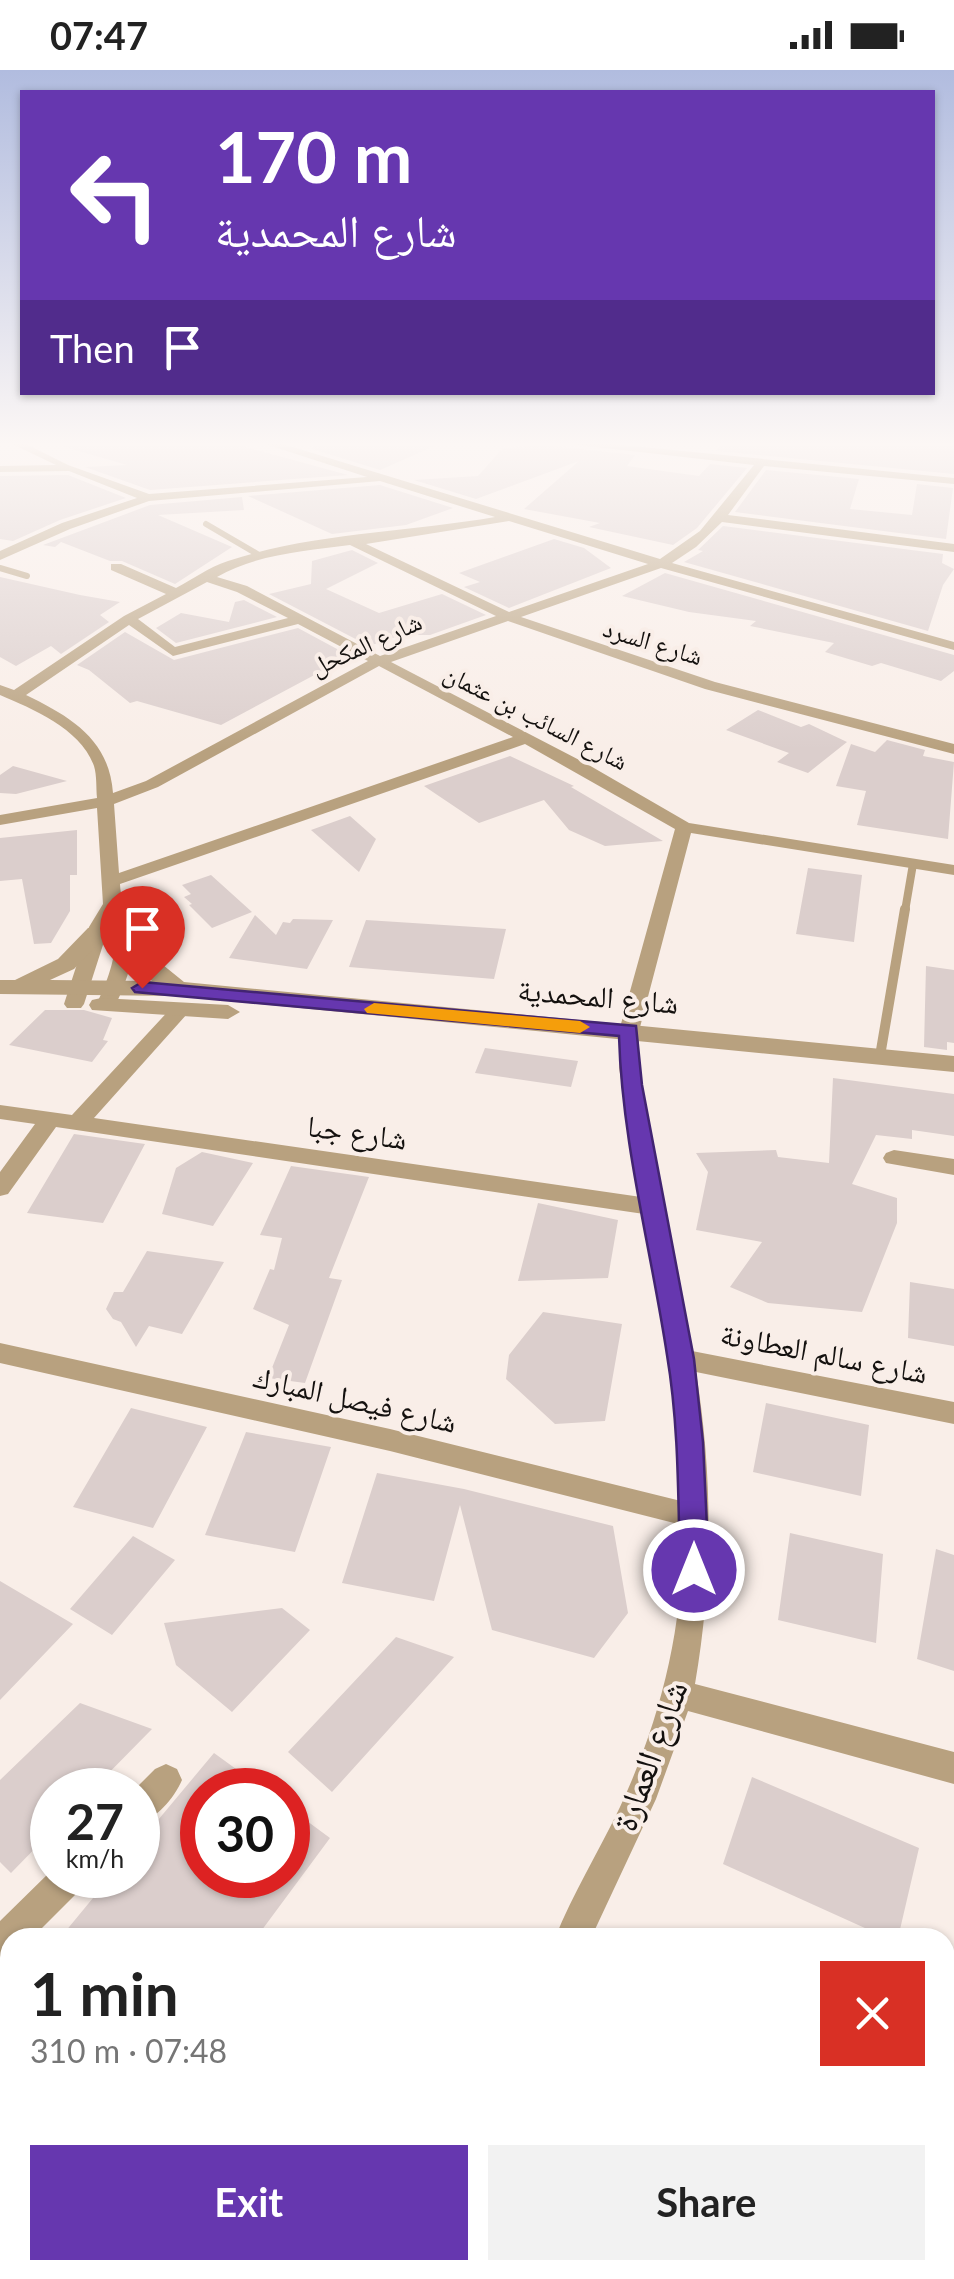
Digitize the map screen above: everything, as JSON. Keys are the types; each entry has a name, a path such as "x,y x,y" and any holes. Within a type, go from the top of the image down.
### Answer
{"street":[{"path":"0,556 26,544"},
{"path":"7,693 202,576 259,554 329,544"},
{"name":"شارع السرد","path":"358,544 566,639 825,719 954,749"},
{"path":"595,544 954,646"},
{"name":"شارع المكحل","path":"0,820 104,802 152,784 376,662 661,564 692,544"},
{"path":"924,544 954,548"},
{"path":"116,568 174,592"},
{"name":"شارع السائب بن عثمان","path":"202,576 242,589 684,826 954,870"},
{"path":"129,619 174,652 298,620"},
{"path":"7,693 55,718 98,754 104,768 112,904 126,930 128,944 179,999 78,1122"},
{"path":"112,881 524,739"},
{"path":"629,1031 684,826"},
{"path":"78,996 96,922 112,904"},
{"path":"110,997 126,930"},
{"path":"4,993 61,967 96,933"},
{"name":"شارع المحمدية","path":"4,993 179,999 223,1013 296,1002 954,1064"},
{"name":"شارع العمارة","path":"577,1928 641,1798 678,1694 694,1597 694,1516 681,1359 629,1068 629,1031"},
{"name":"شارع جبا","path":"0,1112 655,1207"},
{"path":"0,1188 51,1118"},
{"path":"894,1158 954,1168"},
{"name":"شارع فيصل المبارك","path":"0,1353 323,1425 694,1516"},
{"name":"شارع سالم العطاونة","path":"681,1359 954,1413"},
{"path":"678,1694 954,1768"},
{"path":"160,1786 166,1780"},
{"path":"18,1928 48,1898"}],"lane":[{"path":"241,544 259,554"},
{"path":"0,568 27,576"},
{"path":"880,1056 913,864"}],"building":[{"path":"66,544 232,547 175,584 122,561 110,561"},
{"path":"540,544 584,548 611,568 509,608 464,587 480,582 459,573"},
{"path":"704,544 865,544 943,554 942,563 954,569 943,585 928,631 684,562 703,551 698,550"},
{"path":"352,550 378,563 326,589 379,613 442,594 486,615 430,635 401,635 369,646 269,594 311,584 312,561"},
{"path":"665,573 954,655 954,671 941,681 881,663 872,666 825,652 834,643 750,626 756,621 689,612 622,596"},
{"path":"0,577 120,602 100,615 109,622 61,654 51,646 16,666 0,657"},
{"path":"244,600 277,617 176,643 156,628 181,613 229,622 235,602"},
{"path":"298,628 350,656 221,725 137,701 130,703 77,665 125,632 174,660"},
{"path":"758,710 801,727 809,724 847,742 808,773 777,762 789,753 726,730"},
{"path":"887,740 925,750 923,756 954,762 948,839 857,825 866,791 836,786 851,744 875,752"},
{"path":"510,756 574,786 571,787 663,841 605,846 569,830 544,800 479,823 424,786"},
{"path":"13,766 67,781 16,794 0,793 0,775"},
{"path":"350,816 376,839 359,872 311,830"},
{"path":"77,830 77,875 70,875 70,911 51,943 34,944 22,879 0,881 0,838"},
{"path":"808,868 862,875 854,942 796,934"},
{"path":"211,875 252,912 212,928 189,905 192,904 184,897 191,894 182,885"},
{"path":"255,915 276,935 283,922 293,919 333,920 307,969 229,958"},
{"path":"366,920 506,929 494,979 349,967"},
{"path":"926,966 954,970 954,1043 947,1042 947,1050 924,1047"},
{"path":"45,1010 84,1010 112,1018 103,1040 108,1041 92,1062 9,1045"},
{"path":"485,1048 578,1061 571,1087 475,1073"},
{"path":"833,1078 954,1094 954,1136 912,1130 912,1139 876,1135 852,1184 897,1198 897,1223 862,1312 768,1303 730,1287 762,1242 696,1230 708,1172 696,1153 776,1150 778,1157 829,1163"},
{"path":"74,1134 145,1144 103,1223 27,1213"},
{"path":"202,1152 253,1163 213,1226 162,1214 176,1168"},
{"path":"291,1166 369,1177 329,1278 342,1280 305,1383 268,1378 289,1325 253,1309 270,1269 274,1270 282,1238 260,1235"},
{"path":"538,1203 618,1220 608,1278 518,1281"},
{"path":"147,1251 224,1262 182,1334 149,1326 136,1347 121,1322 106,1309 114,1292 123,1292"},
{"path":"910,1282 954,1289 954,1346 908,1338"},
{"path":"543,1312 622,1324 605,1421 555,1424 506,1379 509,1355"},
{"path":"766,1403 869,1425 861,1496 753,1472"},
{"path":"131,1408 207,1427 153,1528 73,1507"},
{"path":"246,1432 331,1447 295,1552 205,1535"},
{"path":"377,1473 464,1489 613,1526 628,1613 594,1658 492,1630 460,1505 434,1601 342,1583"},
{"path":"790,1533 883,1554 876,1643 778,1620"},
{"path":"133,1536 175,1560 112,1635 70,1609"},
{"path":"936,1549 954,1555 954,1671 917,1659"},
{"path":"0,1581 73,1624 0,1700"},
{"path":"282,1608 310,1630 232,1712 176,1665 164,1623"},
{"path":"396,1637 454,1657 332,1792 288,1752"},
{"path":"80,1703 152,1729 114,1768 30,1768 30,1854 11,1873 0,1862 0,1780"},
{"path":"214,1753 235,1768 201,1768"},
{"path":"752,1777 919,1848 900,1928 865,1928 723,1864"},
{"path":"180,1794 180,1898 286,1898 263,1928 68,1928 93,1898 160,1898 160,1818"},
{"path":"310,1823 330,1838 310,1865"}],"slow traffic":[{"path":"374,1009 580,1027"}],"route":[{"path":"142,988 178,988 629,1031 631,1085 681,1359 690,1442 694,1570"}]}
